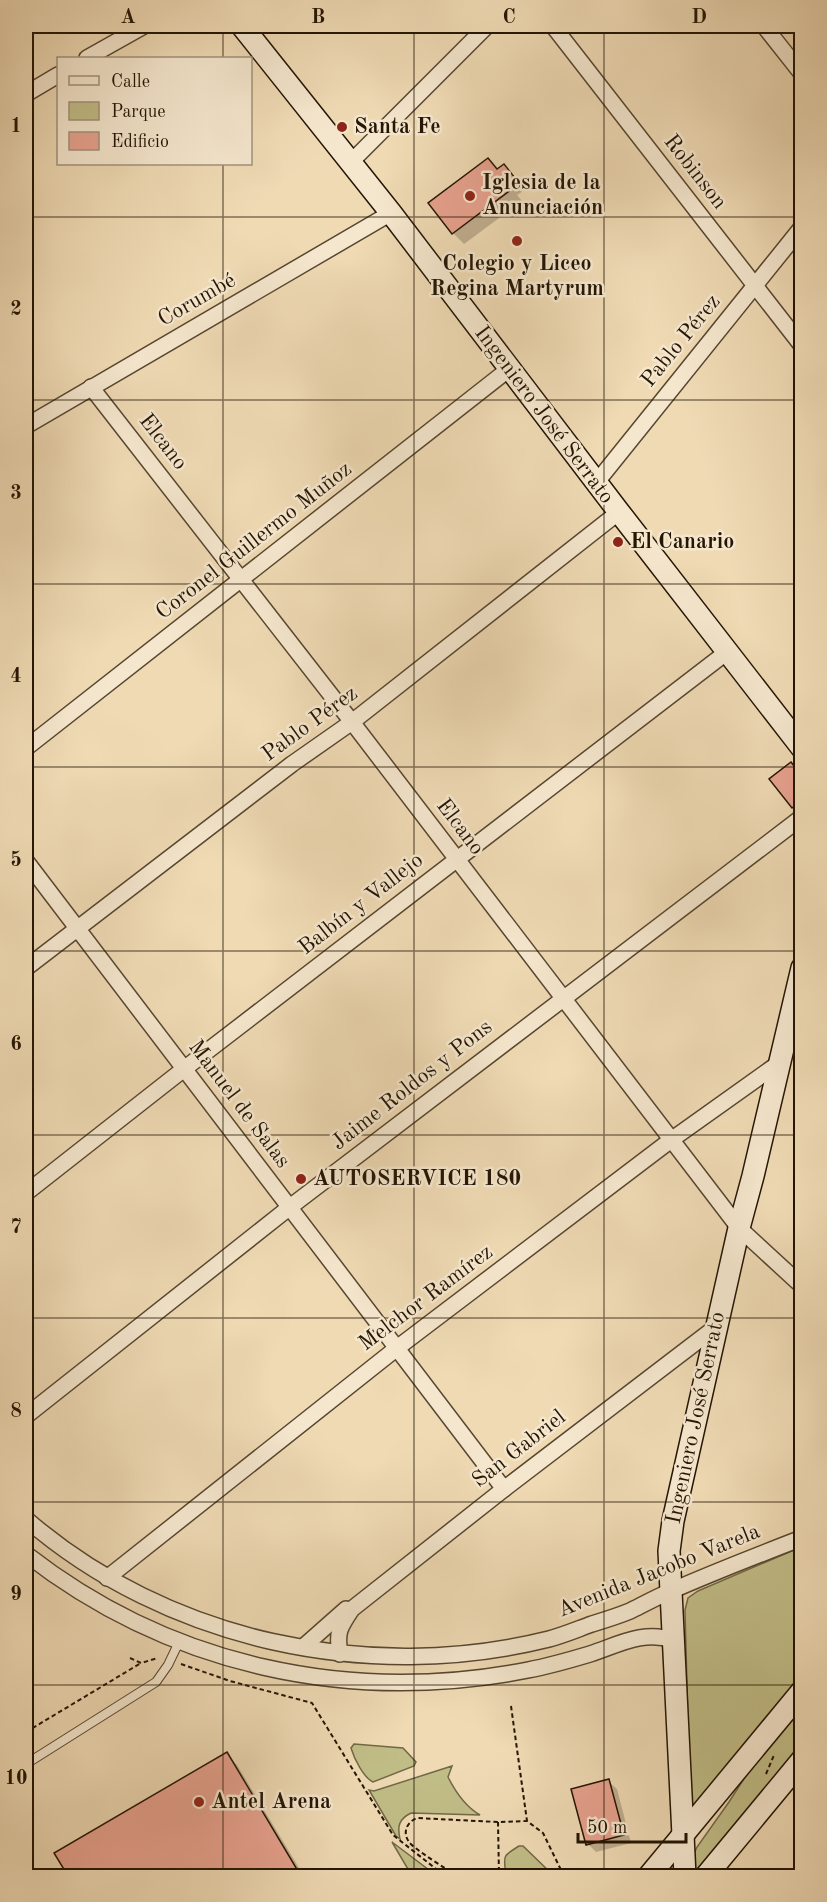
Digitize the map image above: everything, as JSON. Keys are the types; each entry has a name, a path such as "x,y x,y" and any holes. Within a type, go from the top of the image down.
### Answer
{"street":[{"path":"89,57 144,26"},
{"name":"Ingeniero José Serrato","path":"243,26 391,213 801,748"},
{"path":"351,162 487,26"},
{"name":"Robinson","path":"553,26 801,346"},
{"path":"764,26 801,74"},
{"path":"26,94 57,76"},
{"name":"Corumbé","path":"26,426 391,213"},
{"name":"Pablo Pérez","path":"596,483 801,227"},
{"name":"Coronel Guillermo Muñoz","path":"26,748 509,369"},
{"name":"Elcano","path":"91,387 739,1228 801,1286"},
{"name":"Pablo Pérez","path":"26,968 292,764 351,722 618,512"},
{"name":"Balbín y Vallejo","path":"26,1193 727,652"},
{"name":"Jaime Roldos y Pons","path":"26,1416 290,1207 801,816"},
{"name":"Manuel de Salas","path":"26,861 504,1489"},
{"name":"Ingeniero José Serrato","path":"685,1876 669,1551 673,1521 716,1328 801,968"},
{"name":"Melchor Ramírez","path":"107,1578 397,1348 671,1140 779,1063"},
{"name":"San Gabriel","path":"340,1654 338,1639 340,1627 352,1609 504,1489 716,1328"},
{"name":"Avenida Jacobo Varela","path":"26,1519 64,1550 107,1578 188,1617 245,1635 340,1654 401,1657 452,1655 522,1645 551,1638 628,1612 671,1591 801,1538"},
{"path":"26,1554 47,1571 82,1593 155,1632 242,1662 287,1673 363,1683 441,1682 505,1674 557,1663 590,1654 628,1639 662,1636 673,1640"},
{"name":"San Gabriel","path":"303,1647 345,1609 352,1609"},
{"path":"179,1642 188,1617"},
{"path":"363,1683 367,1656"},
{"path":"649,1876 801,1690"},
{"path":"706,1876 801,1760"}],"lane":[{"path":"26,1764 156,1682 171,1660 179,1642"}],"path":[{"path":"26,1732 141,1663 157,1657 230,1681 312,1703 393,1835 445,1876"},
{"path":"130,1658 141,1663"},
{"path":"511,1706 527,1821"},
{"path":"764,1779 778,1749"},
{"path":"458,1876 409,1842 406,1833 410,1821 417,1818 527,1821 543,1833 561,1870 569,1876"},
{"path":"498,1822 499,1876"}],"green space":[{"path":"801,1547 801,1677 691,1807 685,1610 688,1598 698,1591"},
{"path":"801,1707 801,1745 799,1749 702,1869 696,1869 693,1856 697,1847 749,1771"},
{"path":"354,1744 403,1748 416,1762 414,1766 373,1782 362,1772 357,1762 351,1748"},
{"path":"452,1766 448,1777 466,1803 480,1815 411,1813 400,1823 400,1839 396,1836 369,1790 374,1791"},
{"path":"392,1842 437,1876 412,1876"},
{"path":"519,1846 523,1846 554,1876 506,1876 506,1855"}],"building":[{"name":"Iglesia de la Anunciación","path":"488,158 497,169 504,164 515,178 507,184 512,189 452,234 428,203"},
{"path":"791,762 801,775 801,801 792,808 769,779"},
{"name":"Antel Arena","path":"227,1752 301,1876 68,1876 54,1853"},
{"path":"609,1779 624,1835 586,1845 571,1789"}],"place":[{"name":"Santa Fe","path":"342,127"},
{"name":"Iglesia de la Anunciación","path":"470,196"},
{"name":"Colegio y Liceo Regina Martyrum","path":"517,241"},
{"name":"El Canario","path":"618,542"},
{"name":"AUTOSERVICE 180","path":"301,1179"},
{"name":"Antel Arena","path":"199,1802"}]}
